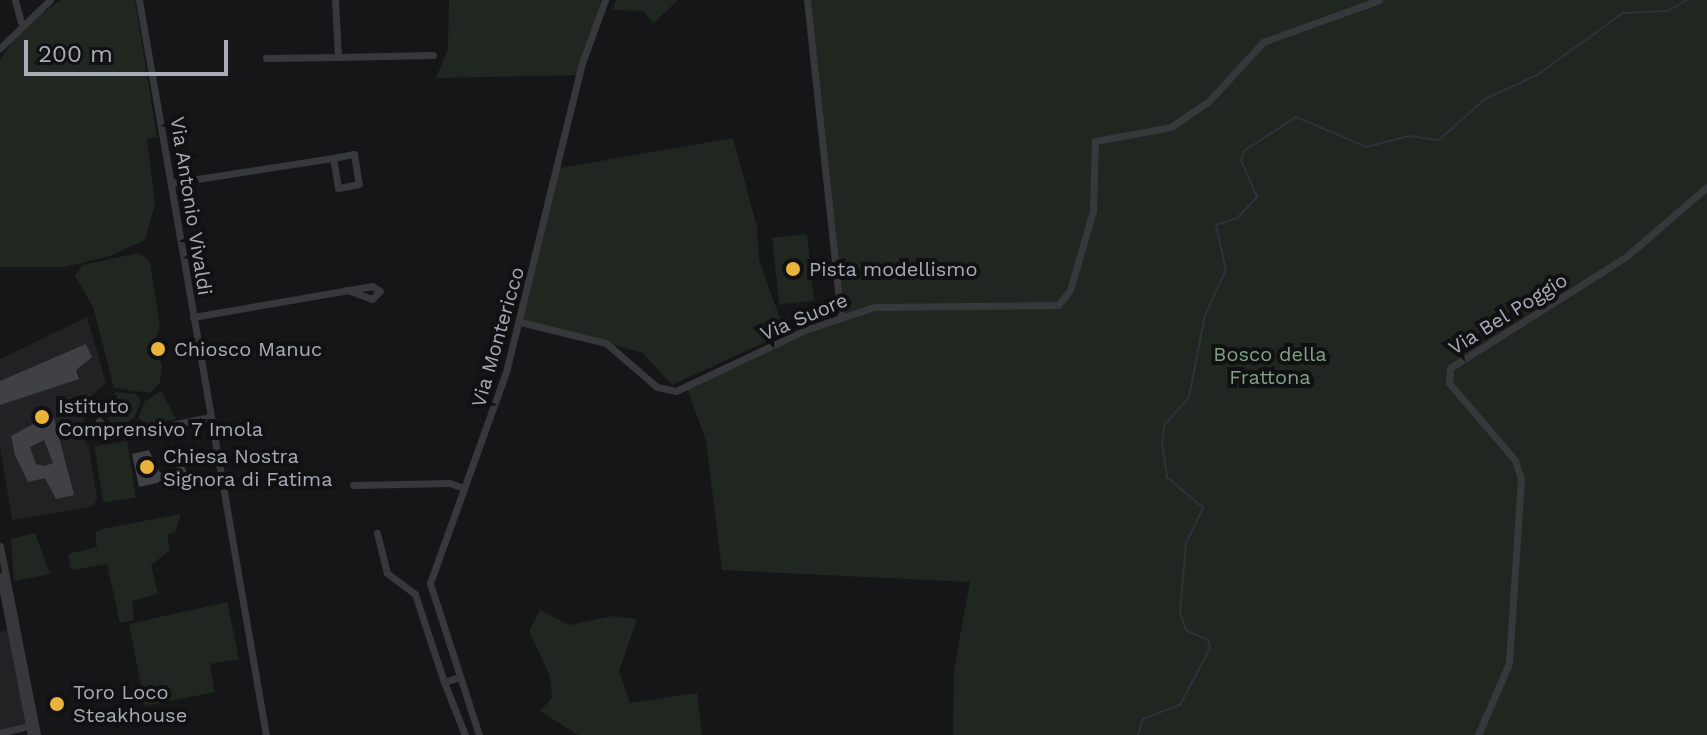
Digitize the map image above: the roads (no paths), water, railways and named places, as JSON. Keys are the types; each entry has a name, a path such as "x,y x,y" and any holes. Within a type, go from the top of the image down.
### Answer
{"street":[{"path":"15,0 21,22"},
{"path":"0,48 21,22 50,0"},
{"name":"Via Antonio Vivaldi","path":"139,0 266,735"},
{"path":"335,0 338,57"},
{"name":"Via Montericco","path":"479,735 430,583 520,322 578,78 605,0"},
{"path":"807,0 841,316"},
{"name":"Via Suore","path":"520,322 606,343 657,387 676,391 841,316 891,305 1058,305 1070,290 1093,211 1095,141 1171,127 1209,101 1263,42 1379,0"},
{"path":"266,58 433,55"},
{"path":"171,183 354,154 359,184 338,188 333,158"},
{"name":"Via Bel Poggio","path":"1478,735 1509,663 1521,479 1515,460 1449,383 1450,368 1627,256 1707,187"},
{"path":"193,317 347,290"},
{"path":"99,421 112,433 126,434 210,417"},
{"path":"353,485 449,483 464,488"},
{"path":"377,533 387,573 415,594 465,735"},
{"path":"0,546 34,735"},
{"path":"0,576 15,635"},
{"path":"444,682 459,677"},
{"path":"0,733 32,725"}],"waterway":[{"path":"1138,735 1143,719 1180,705 1210,648 1208,640 1186,630 1180,613 1186,543 1203,508 1167,477 1162,442 1165,424 1189,397 1205,315 1226,270 1216,225 1237,218 1257,197 1241,160 1244,151 1296,117 1366,147 1409,136 1439,140 1485,99 1537,75 1623,13 1668,11 1687,0"}],"place":[{"name":"Pista modellismo","path":"793,269"},
{"name":"Chiosco Manuc","path":"158,349"},
{"name":"Istituto Comprensivo 7 Imola","path":"42,417"},
{"name":"Chiesa Nostra Signora di Fatima","path":"147,467"},
{"name":"Toro Loco Steakhouse","path":"57,704"}],"park label":[{"name":"Bosco della Frattona","path":"1270,366"}]}
